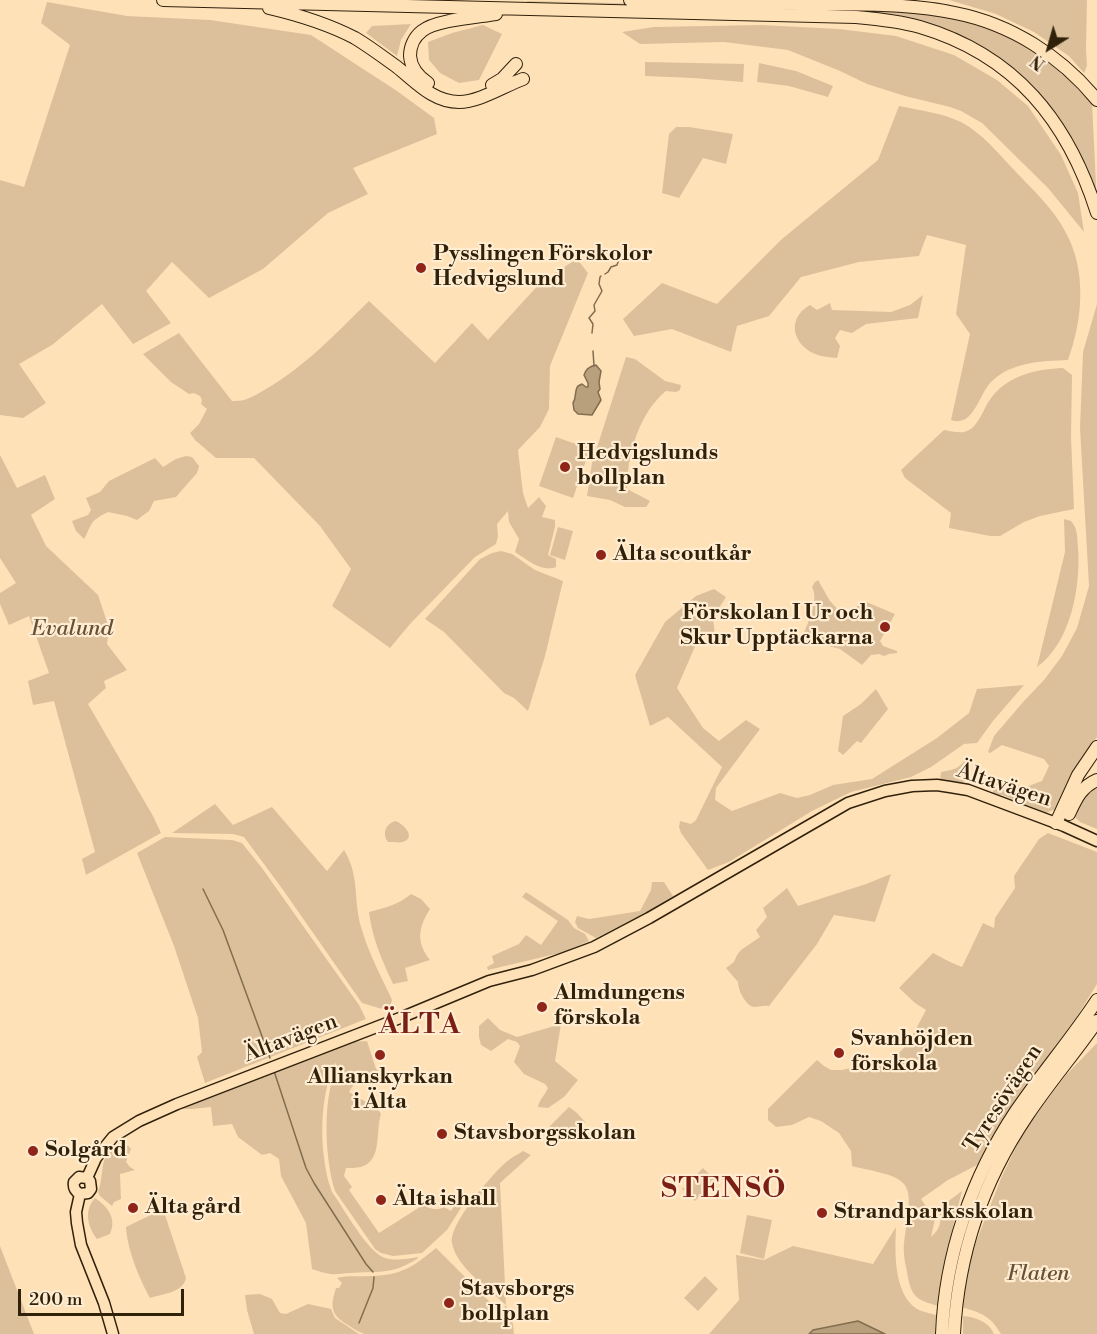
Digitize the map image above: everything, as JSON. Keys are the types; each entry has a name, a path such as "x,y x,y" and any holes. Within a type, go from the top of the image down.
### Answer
{"highway":[{"path":"163,0 856,17 917,26 939,33 993,61 1013,76 1040,104 1060,129 1079,163 1097,213"},
{"path":"630,0 890,6 955,13 988,22 1035,44 1065,67 1093,95"},
{"path":"248,3 300,16 340,31 370,47 425,90 442,99 466,102 523,79"},
{"path":"516,64 502,79 488,87 471,93 453,94 442,91 417,74 411,62 411,49 420,32 433,25 532,9"},
{"path":"1059,828 1078,775 1097,747"},
{"path":"1059,828 1078,795 1097,780"},
{"name":"Tyresövägen","path":"942,1334 944,1305 954,1248 969,1200 984,1166 1017,1110 1097,1000"},
{"name":"Tyresövägen","path":"954,1334 956,1302 965,1254 987,1188 1026,1117 1097,1021"},
{"path":"1069,1059 1097,1035"}],"main road":[{"name":"Ältavägen","path":"113,1334 104,1303 81,1245 76,1212 80,1194 74,1188 74,1182 79,1177 87,1178 96,1158 113,1137 139,1121 489,981 532,970 579,954 607,941 848,803 885,791 896,789 967,794 1097,841"},
{"name":"Ältavägen","path":"1059,828 1097,846"}],"green space":[{"path":"949,0 1087,0 1087,66 1084,73 1069,56 1034,32 996,14"},
{"path":"527,1 892,10 946,17 998,32 1036,53 1092,102 1097,205 1072,140 1056,115 1035,91 909,20 527,5"},
{"path":"47,2 127,16 210,20 311,35 434,118 437,134 353,168 368,194 328,213 263,269 209,298 172,262 146,291 171,323 133,344 102,304 52,345 19,364 46,403 23,418 0,415 0,180 24,187 70,45 41,23"},
{"path":"411,24 401,40 397,56 366,33 372,26"},
{"path":"483,25 502,34 479,80 459,83 440,73 429,60 428,42"},
{"path":"761,25 839,29 896,36 954,55 997,80 1028,106 1061,155 1078,193 1084,232 1048,188 982,123 961,111 867,84 788,50 724,42 640,44 622,32 654,27"},
{"path":"645,62 744,64 743,82 645,76"},
{"path":"759,63 796,71 833,86 828,97 789,86 757,82"},
{"path":"899,106 946,116 969,127 996,151 1055,214 1072,246 1080,278 1077,328 1068,360 1038,362 1009,370 987,386 971,414 959,421 951,420 970,334 956,314 966,245 927,235 919,256 859,262 801,277 769,316 737,326 731,352 672,329 634,336 623,319 662,283 717,304 782,239 878,160"},
{"path":"676,127 733,134 726,164 703,158 679,198 662,193 669,134"},
{"path":"577,259 588,273 550,366 549,409 540,427 518,450 523,493 528,508 539,497 546,506 542,517 555,520 548,555 556,559 556,567 540,567 515,552 519,539 509,522 508,511 497,524 496,544 475,557 390,648 332,606 351,569 320,526 254,458 216,458 195,440 190,433 199,424 207,409 201,404 200,396 194,393 189,394 171,382 143,354 179,333 232,401 241,401 266,389 295,370 369,301 435,363 472,323 488,340 542,281"},
{"path":"923,295 918,318 866,324 852,333 840,330 835,338 840,346 837,358 820,356 809,351 803,346 795,332 797,318 810,305 817,310 830,303 832,310 891,312 910,305"},
{"path":"1097,304 1097,737 1074,773 1058,812 1053,810 1046,813 1002,795 992,795 996,783 1003,780 1023,788 1042,781 1049,766 1044,759 1002,745 988,752 994,736 1044,680 1062,656 1077,628 1089,586 1080,428 1083,352"},
{"path":"626,357 635,359 665,381 681,385 680,390 666,391 657,400 642,423 632,449 627,489 650,501 646,507 625,507 610,500 587,496 592,463"},
{"path":"1063,368 1072,375 1071,437 1074,509 1040,516 1000,536 949,528 951,513 905,478 901,470 944,430 962,432 971,429 989,401 1004,385 1032,372"},
{"name":"Hedvigslunds bollplan","path":"556,437 590,449 573,498 539,486"},
{"name":"Evalund","path":"0,455 17,488 45,475 55,499 31,515 46,546 98,595 109,628 107,644 127,670 104,681 106,688 88,704 161,833 86,875 82,859 95,852 54,701 33,705 28,681 49,673 29,616 9,625 0,604 0,593 16,583 0,558"},
{"path":"186,456 192,457 199,466 197,473 176,497 154,501 149,511 137,520 108,512 94,521 84,539 76,531 72,521 88,515 91,510 86,498 100,492 109,481 155,458 163,467"},
{"path":"1064,519 1071,521 1077,533 1078,579 1075,596 1066,629 1058,644 1049,657 1037,667 1065,552"},
{"path":"558,527 573,531 565,560 550,555"},
{"path":"501,551 512,554 535,570 563,581 545,656 528,711 514,698 504,693 444,632 425,619 480,559"},
{"path":"818,580 830,601 843,615 847,615 864,601 895,614 880,641 883,646 897,653 884,656 871,655 862,665 840,649 801,640 813,606 812,587"},
{"path":"714,589 726,597 713,617 715,636 700,635 677,688 703,728 719,741 746,720 760,729 716,788 715,800 732,811 780,793 797,798 833,785 872,779 937,738 969,713 977,689 1024,685 977,743 964,744 931,767 911,777 851,792 812,811 729,862 708,870 679,827 680,821 691,824 696,820 722,767 668,717 650,726 635,675 665,622 696,596"},
{"path":"876,689 888,709 861,743 857,741 843,755 838,751 843,716 861,704"},
{"path":"966,758 971,761 970,768 961,784 940,780 941,772 958,767"},
{"path":"1097,784 1097,829 1080,822 1072,814 1077,803"},
{"path":"215,804 233,825 272,807 327,871 344,850 352,869 364,936 392,1000 389,1011 362,1003 244,837 233,834 172,833"},
{"path":"395,821 402,824 409,834 407,840 403,842 388,842 386,839 387,827"},
{"path":"1048,833 1097,852 1097,984 1076,1018 993,1135 977,1165 948,1180 921,1199 935,1219 931,1237 940,1224 939,1208 962,1191 948,1248 939,1306 919,1299 910,1287 904,1256 909,1198 904,1184 894,1177 852,1166 851,1151 839,1133 821,1121 809,1117 792,1125 776,1127 768,1120 768,1109 817,1060 831,1070 842,1070 890,1059 901,1051 909,1042 926,1010 899,988 933,953 962,967 983,923 994,928 995,918 1015,888 1014,876 1039,839"},
{"path":"165,837 232,840 242,843 359,1005 366,1019 205,1083 197,1057 202,1052 198,1018 174,946 137,853"},
{"path":"891,874 875,922 834,915 817,944 769,1006 754,1007 745,1000 738,982 726,968 734,962 741,950 760,937 756,930 767,917 763,908 787,888 798,906"},
{"path":"652,882 664,882 673,896 596,938 578,928 575,922 577,916 589,919 640,911 651,890"},
{"path":"526,892 568,920 574,928 585,934 589,941 564,952 488,970 487,967 494,963 492,956 519,944 526,935 541,945 558,921 522,897"},
{"path":"411,894 421,899 430,909 423,922 420,935 422,947 430,960 405,968 408,981 393,984 375,940 369,912 396,903"},
{"path":"488,1018 500,1030 517,1037 561,1024 555,1061 578,1080 564,1097 548,1108 538,1107 548,1088 545,1084 524,1074 514,1062 520,1046 517,1042 508,1039 491,1051 481,1045 479,1026"},
{"path":"367,1041 376,1069 383,1073 375,1090 357,1079 349,1092 378,1109 381,1114 373,1158 361,1167 346,1168 344,1176 352,1187 349,1190 379,1233 423,1205 433,1209 444,1207 451,1211 461,1195 466,1200 447,1230 422,1253 393,1256 375,1249 335,1191 332,1180 328,1154 327,1114 336,1062 326,1091 322,1127 325,1162 332,1192 356,1229 378,1254 393,1259 418,1257 392,1270 330,1274 312,1269 306,1223 281,1176 279,1159 270,1153 262,1155 238,1137 232,1124 213,1126 211,1107 178,1109 349,1042"},
{"name":"Flaten","path":"1097,1043 1097,1334 1001,1334 984,1316 961,1307 967,1271 976,1242 1002,1176 1025,1129 1066,1075"},
{"path":"569,1107 585,1122 581,1127 568,1134 558,1133 548,1128"},
{"path":"115,1144 126,1145 131,1149 126,1162 135,1170 120,1174 121,1199 114,1202 112,1206 98,1192 104,1161"},
{"path":"523,1151 531,1155 500,1183 506,1305 466,1269 452,1243 457,1224 463,1213 498,1170"},
{"path":"703,1168 715,1180 695,1201 682,1189"},
{"path":"95,1198 104,1205 112,1218 110,1234 97,1239 88,1218 89,1208"},
{"path":"163,1209 186,1278 181,1287 176,1290 150,1298 134,1263 126,1227"},
{"path":"747,1215 772,1220 764,1259 740,1253"},
{"path":"896,1227 897,1271 903,1293 917,1309 936,1315 935,1334 878,1334 813,1330 809,1334 709,1334 739,1300 736,1255 764,1260 793,1246 873,1264"},
{"path":"0,1246 34,1334 0,1334"},
{"path":"436,1248 501,1313 506,1305 514,1334 365,1334 338,1318 333,1310 333,1300 336,1288 339,1288 342,1283 337,1278 399,1272 414,1265"},
{"path":"705,1276 718,1289 698,1311 684,1298"},
{"path":"260,1294 272,1299 280,1313 286,1314 308,1304 331,1309 335,1318 359,1334 254,1334 245,1295"},
{"path":"963,1316 982,1321 994,1334 963,1334"}],"shaded area":[{"path":"596,365 601,371 598,392 601,400 592,415 578,414 574,410 573,403 577,388 582,384 588,387 584,375 588,368"},
{"path":"858,1321 885,1334 809,1334 813,1330"}],"waterway":[{"path":"605,274 611,267 617,265 619,259"},
{"path":"592,333 593,324 589,318 595,311 594,305 602,291 599,284 601,276"},
{"path":"593,351 594,366"},
{"path":"203,889 223,930 270,1058"},
{"path":"274,1071 306,1168 373,1272"},
{"path":"359,1323 373,1288 374,1277"}],"place":[{"name":"Pysslingen Förskolor Hedvigslund","path":"421,268"},
{"name":"Hedvigslunds bollplan","path":"565,467"},
{"name":"Älta scoutkår","path":"601,555"},
{"name":"Förskolan I Ur och Skur Upptäckarna","path":"885,627"},
{"name":"Almdungens förskola","path":"542,1007"},
{"name":"Svanhöjden förskola","path":"839,1053"},
{"name":"Allianskyrkan i Älta","path":"380,1055"},
{"name":"Stavsborgsskolan","path":"442,1134"},
{"name":"Solgård","path":"33,1151"},
{"name":"Älta ishall","path":"381,1200"},
{"name":"Älta gård","path":"133,1208"},
{"name":"Strandparksskolan","path":"822,1213"},
{"name":"Stavsborgs bollplan","path":"449,1303"}],"district":[{"name":"ÄLTA","path":"420,1026"},
{"name":"STENSÖ","path":"724,1190"}]}
